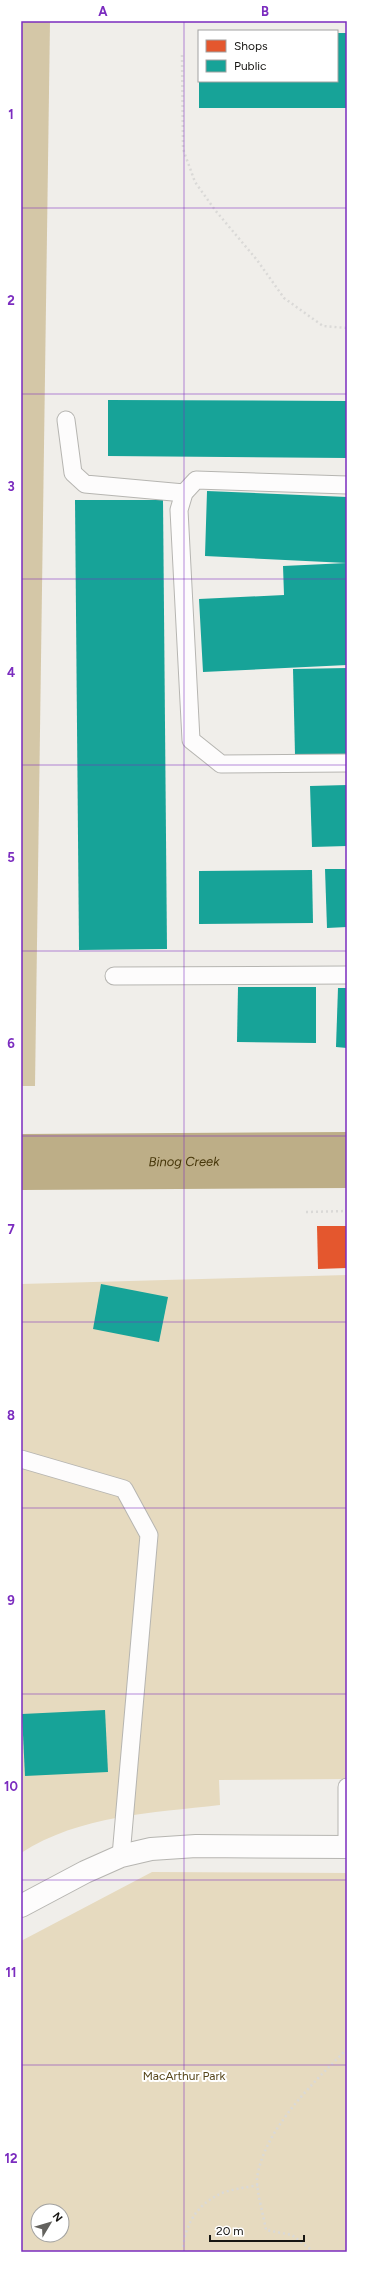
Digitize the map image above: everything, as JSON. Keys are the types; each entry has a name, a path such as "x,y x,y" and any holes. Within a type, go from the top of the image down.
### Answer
{"main road":[{"path":"21,1906 85,1872 121,1856 151,1849 196,1846 347,1847"}],"lane":[{"path":"66,420 73,473 85,484 184,493"},
{"path":"347,485 196,480 184,493 179,510 191,740 221,764 347,763"},
{"path":"114,976 347,975"},
{"path":"21,1459 124,1489 149,1535 121,1856"},
{"path":"347,1787 347,1838"}],"path":[{"path":"182,55 184,149 195,182 215,210 257,260 284,298 323,326 347,328"},
{"path":"306,1212 347,1211"},
{"path":"314,2252 292,2235 266,2230 257,2180 267,2147 289,2112 347,2049"},
{"path":"183,2252 183,2240 194,2214 216,2195 258,2185"}],"green space":[{"path":"347,1275 347,1779 219,1780 220,1805 143,1814 92,1823 44,1840 21,1853 21,1284"},
{"name":"MacArthur Park","path":"152,1872 347,1873 347,2252 21,2252 21,1941"}],"shaded area":[{"path":"21,21 50,21 35,1086 21,1086"}],"building: Shops":[{"path":"317,1226 347,1226 347,1268 318,1269"}],"building: Public":[{"path":"338,33 347,33 347,108 199,108 199,82 338,82"},
{"path":"108,400 347,401 347,458 108,456"},
{"path":"207,491 347,497 347,563 205,556"},
{"path":"75,500 163,500 167,949 79,950"},
{"path":"347,563 347,665 203,672 199,599 284,595 283,566"},
{"path":"347,668 347,754 295,755 293,669"},
{"path":"347,785 347,846 312,847 310,786"},
{"path":"325,869 347,869 347,927 327,928"},
{"path":"312,870 313,923 199,924 199,871"},
{"path":"238,987 316,987 316,1043 237,1042"},
{"path":"338,988 347,988 347,1048 336,1047"},
{"path":"101,1284 168,1297 159,1342 93,1329"},
{"path":"105,1710 108,1772 25,1776 22,1714"}],"waterway":[{"name":"Binog Creek","path":"21,1162 347,1160"}]}
